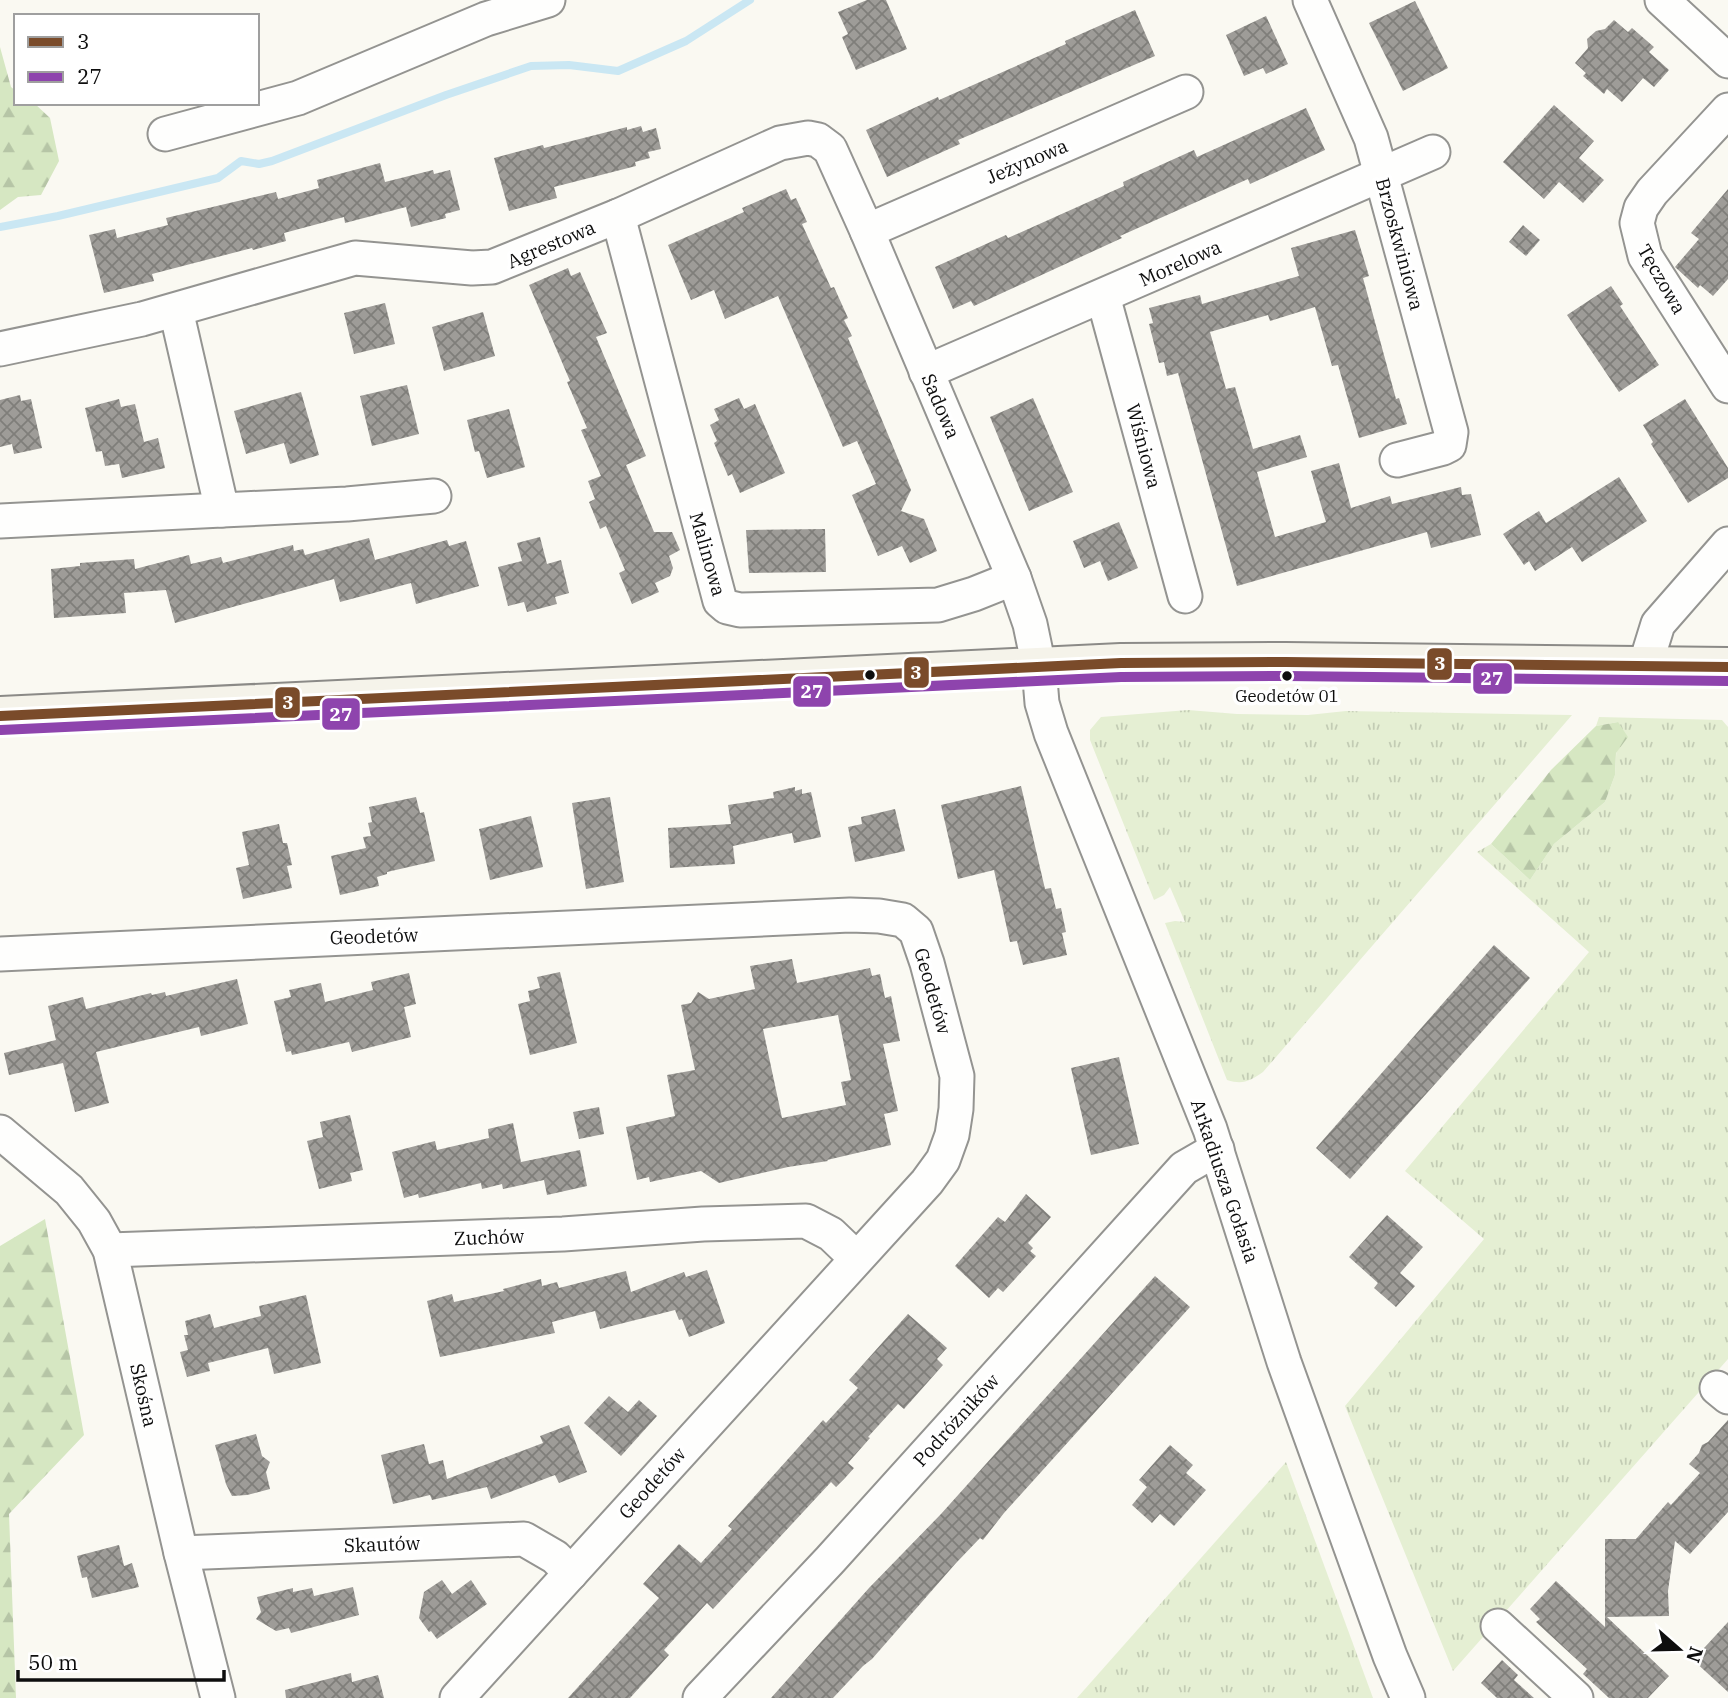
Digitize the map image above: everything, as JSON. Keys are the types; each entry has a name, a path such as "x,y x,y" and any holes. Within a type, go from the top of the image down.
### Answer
{"street":[{"path":"165,134 299,98 486,19 548,0"},
{"name":"Brzoskwiniowa","path":"1310,0 1371,138 1451,432 1449,445 1397,460"},
{"path":"1662,0 1728,61"},
{"name":"Jeżynowa","path":"867,231 1186,92"},
{"name":"Tęczowa","path":"1728,110 1652,192 1641,208 1637,223 1645,256 1728,386"},
{"name":"Agrestowa","path":"0,349 176,310 355,258 485,269 502,265 780,144 808,138 818,140 830,149"},
{"name":"Sadowa","path":"830,149 1014,578 1030,624 1038,667"},
{"name":"Morelowa","path":"926,372 1433,152"},
{"name":"Malinowa","path":"618,216 720,601 727,607 740,610 938,604 974,594 1014,578"},
{"name":"Wiśniowa","path":"1103,296 1185,596"},
{"path":"176,310 222,510"},
{"path":"0,521 347,504 434,496"},
{"path":"1645,666 1658,624 1728,544"},
{"path":"0,716 1121,663 1728,667"},
{"name":"Arkadiusza Gołasia","path":"1038,667 1042,703 1051,733 1217,1149 1284,1362 1390,1656 1408,1698"},
{"name":"Geodetów","path":"0,954 850,915 903,920 916,931 957,1076 952,1135 943,1160 927,1182 457,1698"},
{"name":"Skośna","path":"0,1132 69,1190 94,1221 110,1250 218,1698"},
{"name":"Podróżników","path":"700,1698 830,1560 1184,1168 1217,1149"},
{"name":"Zuchów","path":"110,1250 563,1234 703,1224 806,1221 831,1234 856,1258"},
{"name":"Skautów","path":"181,1553 524,1539 555,1557 571,1573"},
{"path":"1498,1626 1576,1698"}],"green space":[{"path":"0,47 14,89 14,105 36,105 50,118 59,161 41,195 18,197 0,210"},
{"path":"1188,710 1308,715 1346,711 1572,715 1263,1072 1250,1080 1238,1082 1227,1080 1165,923 1185,922 1170,887 1164,895 1154,900 1090,740 1090,730 1101,717"},
{"path":"1599,717 1722,720 1728,727 1728,1359 1453,1671 1345,1406 1484,1239 1405,1171 1589,952 1477,852 1491,844 1530,880 1554,844 1605,802 1615,775 1618,722 1596,726"},
{"path":"1618,722 1628,737 1616,753 1615,775 1605,802 1554,844 1530,880 1491,844 1551,770 1596,726"},
{"path":"45,1219 84,1435 9,1514 16,1698 0,1698 0,1246"},
{"path":"1286,1462 1373,1698 1077,1698"}],"building":[{"path":"867,0 886,0 907,49 856,70 842,37 848,34 838,12"},
{"path":"1415,1 1448,68 1403,91 1369,23"},
{"path":"1135,10 1155,56 958,140 960,144 887,177 866,130 1066,44 1065,41"},
{"path":"1266,16 1288,64 1266,74 1263,68 1244,76 1226,35"},
{"path":"1614,20 1628,32 1632,28 1654,47 1649,52 1669,70 1654,87 1643,78 1622,102 1607,89 1604,94 1583,76 1586,73 1575,63 1588,48 1587,39 1596,31 1605,29"},
{"path":"1554,105 1594,141 1579,158 1604,180 1583,203 1559,182 1544,199 1503,162"},
{"path":"1306,108 1325,150 1250,184 1248,179 1120,236 1122,238 974,306 971,301 953,309 935,267 1006,235 1008,238 1124,186 1123,182 1194,150 1197,157"},
{"path":"641,126 643,132 656,128 661,149 648,152 650,158 635,162 636,166 554,187 557,198 509,211 494,158 543,145 544,148 627,127 627,130"},
{"path":"380,163 385,182 433,170 434,174 450,170 460,210 445,214 446,218 411,227 406,207 345,223 344,217 284,233 286,241 152,274 154,281 104,293 89,235 115,229 117,238 168,225 166,218 276,192 278,199 319,188 317,180"},
{"path":"786,189 791,200 796,198 807,222 802,224 848,318 844,320 852,336 848,338 911,490 901,511 924,519 937,551 910,563 902,546 878,556 852,495 876,484 857,441 843,447 778,296 725,319 714,290 691,300 668,245 744,212 742,208"},
{"path":"1728,189 1728,279 1713,296 1700,285 1698,288 1675,267 1699,239 1691,233"},
{"path":"1523,225 1540,240 1526,256 1509,242"},
{"path":"1355,230 1369,276 1363,278 1396,399 1399,398 1407,424 1359,438 1338,365 1332,366 1315,307 1270,321 1268,315 1210,332 1226,389 1235,387 1253,449 1300,435 1307,457 1257,472 1275,537 1326,522 1311,471 1339,463 1351,508 1390,496 1392,504 1461,487 1462,495 1471,494 1481,535 1431,548 1427,532 1237,586 1178,373 1167,376 1164,362 1159,363 1149,324 1153,323 1149,308 1200,295 1202,304 1299,276 1291,248"},
{"path":"568,268 571,276 580,272 607,333 596,337 646,456 626,465 654,532 672,532 680,550 669,556 673,568 670,576 655,583 659,592 632,604 619,573 625,570 606,526 600,529 589,502 595,499 588,481 601,476 581,430 587,428 529,285"},
{"path":"1611,286 1623,304 1620,306 1659,365 1619,392 1567,315"},
{"path":"385,303 395,344 354,354 344,313"},
{"path":"483,312 495,356 444,371 432,327"},
{"path":"407,385 419,434 372,446 360,396"},
{"path":"301,392 319,455 290,464 284,443 246,454 234,411"},
{"path":"20,395 21,401 31,399 42,448 14,454 12,444 0,447 0,400"},
{"path":"739,398 744,409 755,404 785,473 740,493 732,474 728,476 714,443 717,441 710,425 719,420 714,409"},
{"path":"1033,398 1073,492 1029,511 990,417"},
{"path":"119,399 121,407 135,404 144,442 158,438 165,468 122,478 119,464 105,466 102,451 96,452 85,408"},
{"path":"1685,399 1728,468 1728,478 1688,503 1651,444 1653,442 1643,425"},
{"path":"509,409 525,467 487,478 479,451 475,452 467,420"},
{"path":"1619,477 1647,521 1582,562 1572,547 1535,571 1529,561 1524,565 1503,534 1539,511 1546,523"},
{"path":"1119,522 1138,568 1108,581 1100,561 1084,568 1073,541"},
{"path":"825,529 826,572 749,573 746,530"},
{"path":"540,537 547,564 561,560 569,593 555,597 557,604 527,612 524,602 508,606 498,567 522,561 517,543"},
{"path":"369,538 375,560 447,540 449,546 466,541 479,586 416,604 411,583 340,602 334,579 175,623 166,590 124,593 126,613 54,618 51,569 80,566 80,563 134,559 135,569 189,555 191,564 221,557 223,563 293,545 294,551 303,549 305,555"},
{"path":"1021,786 1045,889 1051,888 1056,909 1061,908 1066,932 1062,933 1067,955 1023,965 1017,941 1010,942 994,870 958,879 941,805"},
{"path":"795,787 795,791 802,789 802,794 811,792 821,837 794,843 792,833 733,846 735,864 670,868 668,828 731,824 728,805 774,798 773,792"},
{"path":"416,797 420,813 424,812 435,861 387,872 377,877 379,886 340,895 331,856 366,848 363,837 371,836 369,807"},
{"path":"610,797 624,882 586,889 572,803"},
{"path":"895,809 905,851 855,862 848,827 862,824 861,817"},
{"path":"531,816 543,867 490,880 479,829"},
{"path":"279,824 292,865 287,866 292,888 243,899 236,868 249,865 242,832"},
{"path":"1494,945 1530,978 1350,1179 1316,1148"},
{"path":"792,959 797,983 870,968 872,976 880,974 885,998 891,996 900,1041 883,1044 898,1111 884,1114 891,1145 719,1183 701,1171 650,1182 649,1177 637,1180 626,1127 675,1116 667,1075 695,1070 681,1005 691,1003 698,992 709,999 755,989 750,966","holes":["838,1015 851,1080 841,1082 846,1105 782,1118 763,1029"]},
{"path":"560,972 577,1043 530,1055 518,1004 530,1001 528,991 540,988 537,977"},
{"path":"409,973 416,1004 404,1007 411,1037 352,1052 349,1042 292,1055 291,1051 286,1052 274,1001 291,997 289,990 321,983 325,1002 373,990 371,982"},
{"path":"237,979 248,1024 201,1036 199,1027 96,1052 109,1103 75,1112 63,1063 9,1075 4,1053 56,1040 48,1006 83,997 86,1009 151,993 165,992 166,996"},
{"path":"1119,1057 1139,1144 1091,1155 1071,1068"},
{"path":"599,1107 604,1134 579,1139 573,1112"},
{"path":"350,1115 363,1170 350,1173 352,1181 319,1189 307,1141 323,1137 320,1122"},
{"path":"513,1123 521,1162 580,1150 587,1186 547,1195 544,1180 503,1189 502,1184 482,1189 481,1183 419,1198 418,1194 404,1198 392,1152 435,1141 437,1150 489,1138 488,1129"},
{"path":"1026,1194 1051,1217 1028,1243 1033,1248 1030,1251 1036,1256 1003,1292 998,1288 989,1298 955,1266 998,1217 1005,1222"},
{"path":"1387,1215 1423,1247 1400,1273 1415,1286 1396,1307 1374,1288 1378,1283 1349,1257"},
{"path":"707,1270 725,1323 689,1337 675,1310 600,1329 595,1311 552,1322 555,1333 440,1357 427,1301 452,1294 454,1302 504,1291 503,1289 541,1279 542,1286 557,1282 559,1288 626,1271 631,1292 684,1272 686,1277"},
{"path":"1155,1276 1190,1307 1004,1513 983,1540 980,1538 956,1563 872,1659 833,1698 771,1698 869,1588 941,1514"},
{"path":"306,1295 321,1363 274,1374 268,1348 208,1363 210,1371 187,1377 180,1352 188,1350 184,1335 188,1335 185,1321 210,1314 214,1328 261,1316 259,1306"},
{"path":"908,1314 947,1348 937,1359 943,1365 904,1409 898,1404 868,1437 870,1438 848,1463 854,1468 836,1487 831,1482 713,1609 707,1603 664,1650 669,1655 630,1698 568,1698 659,1598 643,1584 679,1544 701,1563 732,1529 728,1526 823,1420 826,1423 858,1388 849,1380"},
{"path":"609,1396 628,1412 639,1400 657,1416 621,1456 584,1423"},
{"path":"1728,1420 1728,1512 1690,1554 1675,1541 1668,1591 1669,1616 1607,1617 1669,1676 1648,1698 1609,1698 1583,1674 1587,1669 1536,1622 1540,1619 1530,1609 1556,1581 1605,1627 1605,1539 1636,1539 1668,1502 1671,1505 1700,1473 1689,1464 1702,1445"},
{"path":"569,1425 587,1472 559,1483 555,1475 491,1499 487,1487 432,1500 430,1495 393,1504 381,1455 424,1444 429,1464 443,1460 447,1479 543,1443 540,1436"},
{"path":"256,1434 262,1456 270,1462 266,1472 270,1489 232,1496 215,1445"},
{"path":"1170,1445 1193,1465 1186,1473 1206,1490 1174,1526 1160,1514 1152,1523 1132,1505 1147,1487 1139,1480"},
{"path":"119,1545 124,1566 132,1563 139,1587 92,1598 87,1577 82,1578 77,1556"},
{"path":"442,1580 452,1594 471,1580 487,1604 437,1639 419,1618 424,1592"},
{"path":"353,1587 359,1615 291,1633 289,1628 276,1631 256,1619 261,1612 257,1597 293,1588 293,1592 312,1588 314,1596"},
{"path":"1728,1622 1728,1692 1693,1660"},
{"path":"1502,1660 1518,1675 1514,1680 1534,1698 1497,1698 1481,1683"},
{"path":"351,1673 352,1682 378,1675 384,1698 286,1698 285,1690"}],"waterway":[{"path":"0,227 218,178 241,161 259,164 272,161 531,66 569,65 618,71 686,41 750,0"}],"transit line":[{"name":"3","path":"0,716 1121,663 1728,667"},
{"name":"27","path":"1,730 1121,677 1728,681"}],"place":[{"name":"Geodetów 01","path":"1287,676"}]}
